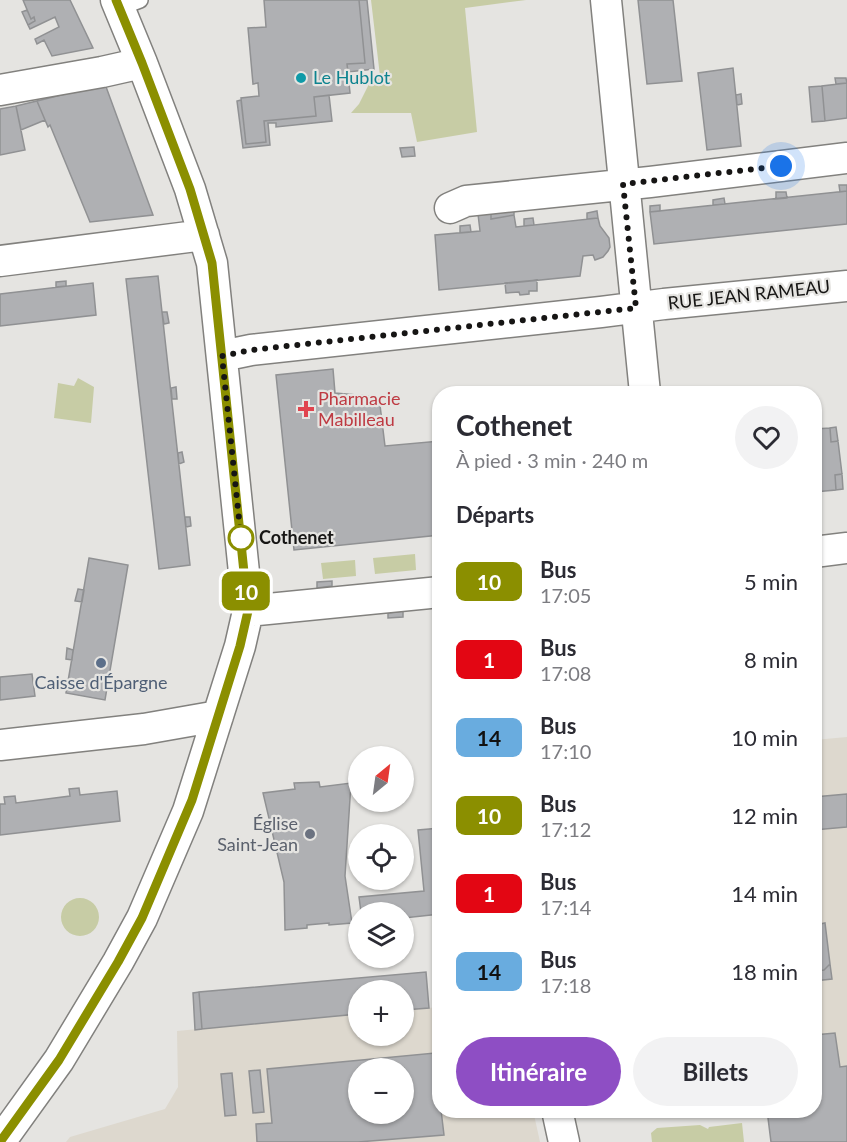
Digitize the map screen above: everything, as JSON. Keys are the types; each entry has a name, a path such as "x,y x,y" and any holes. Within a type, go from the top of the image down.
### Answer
{"street":[{"path":"606,0 644,386"},
{"path":"0,1142 59,1060 142,918 188,811 240,646 248,611 212,263 190,189 142,63 125,3"},
{"path":"0,90 142,63"},
{"path":"450,208 466,201 847,158"},
{"path":"0,261 204,235"},
{"name":"RUE JEAN RAMEAU","path":"222,356 251,350 847,286"},
{"path":"822,551 847,548"},
{"path":"248,611 432,593"},
{"path":"0,745 144,729 218,716"},
{"path":"559,1118 564,1142"}],"shaded area":[{"path":"847,737 847,1085 822,1088 822,739"},
{"path":"432,1008 432,1118 535,1118 540,1142 66,1142 70,1137 165,1109 178,1087 177,1031 348,1015 348,1046 414,1046 414,1009"}],"green space":[{"path":"371,0 526,0 465,8 477,132 417,142 411,113 351,113 359,104 369,84 380,76"},
{"path":"78,378 94,387 91,423 54,418 58,383 74,386"},
{"path":"415,554 416,570 375,574 373,558"},
{"path":"355,560 356,576 323,579 321,563"},
{"path":"80,898 93,904 99,917 93,930 80,936 67,930 61,917 67,904"},
{"path":"742,1123 744,1142 652,1142 651,1133 657,1128 700,1125 708,1129"}],"building":[{"path":"23,0 70,0 93,48 52,56 44,40 37,44 35,39 59,27 55,17 30,29 28,25 35,21 34,17 31,19"},
{"name":"Le Hublot","path":"264,0 359,0 365,63 347,64 350,93 314,97 316,116 264,121 266,142 246,144 241,98 259,96 258,83 253,84 248,28 266,27"},
{"path":"359,0 367,0 374,69 348,72 347,64 365,63"},
{"path":"638,0 673,0 682,81 647,84"},
{"path":"27,10 31,19 34,17 35,21 28,25 22,12"},
{"path":"733,68 741,146 707,150 698,73"},
{"path":"835,78 846,78 847,83 836,84"},
{"path":"847,83 847,118 825,121 822,86"},
{"path":"105,84 153,215 90,222 50,125 48,127 37,101"},
{"path":"822,86 825,121 812,122 809,87"},
{"path":"741,94 742,104 737,105 736,95"},
{"path":"329,95 332,121 276,127 276,123 268,123 270,145 243,148 237,101 241,100 246,144 266,142 264,121 316,116 314,97"},
{"path":"37,101 45,120 21,130 16,106"},
{"path":"16,106 25,150 0,155 0,109"},
{"path":"414,147 415,156 402,157 400,148"},
{"path":"839,185 847,185 847,191 840,192"},
{"path":"847,191 847,224 654,244 650,212"},
{"path":"776,192 786,192 787,198 776,199"},
{"path":"724,198 725,204 713,205 713,200"},
{"path":"660,205 660,211 650,212 650,206"},
{"path":"514,210 514,215 491,219 491,213"},
{"path":"597,211 598,218 587,219 587,213"},
{"path":"491,213 491,219 514,215 516,227 598,218 600,226 609,238 610,247 603,257 595,260 593,255 583,256 580,276 439,290 435,235 480,231 478,214"},
{"path":"533,218 534,225 524,226 524,219"},
{"path":"470,225 471,232 460,233 460,226"},
{"path":"158,276 190,565 159,569 126,279"},
{"path":"537,280 537,291 529,291 529,294 520,295 519,292 506,293 505,283"},
{"path":"66,281 66,286 56,287 56,282"},
{"path":"93,283 96,315 0,326 0,294"},
{"path":"162,312 167,312 169,323 164,324"},
{"path":"333,369 335,393 379,397 385,446 432,442 432,536 294,550 276,375"},
{"path":"176,387 177,399 172,399 171,388"},
{"path":"836,427 838,441 831,442 830,428"},
{"path":"822,428 830,428 831,442 838,441 842,474 835,475 836,490 822,491"},
{"path":"182,452 184,462 179,464 178,453"},
{"path":"842,474 843,489 836,490 835,475"},
{"path":"185,517 190,517 191,526 186,527"},
{"path":"89,558 128,565 105,700 66,693"},
{"path":"332,581 332,586 317,588 317,582"},
{"path":"78,589 84,590 82,602 75,601"},
{"path":"403,611 403,617 388,618 388,613"},
{"path":"67,648 73,650 72,660 66,659"},
{"path":"32,674 35,696 0,700 0,677"},
{"name":"Église Saint-Jean","path":"319,782 320,787 348,783 349,812 345,876 349,902 348,923 307,925 307,928 285,930 284,882 263,793 295,789 294,783"},
{"path":"79,788 80,795 117,791 120,821 0,835 0,804 5,804 4,797 15,796 16,803 70,796 69,789"},
{"path":"847,794 847,827 822,829 822,796"},
{"path":"432,829 432,915 414,917 414,902 360,902 359,897 424,891 418,830"},
{"path":"825,923 830,964 822,970 822,924"},
{"path":"830,964 832,979 822,980 822,970"},
{"path":"426,972 429,1008 414,1009 414,980 348,980 348,1015 202,1029 199,992"},
{"path":"199,992 202,1029 195,1030 193,993"},
{"path":"835,1033 840,1067 847,1066 847,1142 771,1142 768,1118 822,1118 822,1034"},
{"path":"432,1053 432,1118 442,1118 444,1135 358,1142 257,1142 256,1124 272,1123 267,1069 348,1061 348,1124 414,1124 414,1058 382,1058"},
{"path":"260,1070 264,1112 253,1113 249,1071"},
{"path":"232,1073 236,1115 225,1116 221,1074"}],"bus line":[{"name":"10","path":"0,1142 59,1060 142,918 192,800 240,646 248,611 212,263 190,189 116,0"}],"place":[{"name":"Le Hublot","path":"301,78"},
{"name":"Pharmacie Mabilleau","path":"306,409"},
{"name":"Cothenet","path":"241,538"},
{"name":"Caisse d'Épargne","path":"101,663"},
{"name":"Église Saint-Jean","path":"310,834"}],"route":[{"path":"241,538 222,356 251,350 636,308 623,184 781,166"}]}
